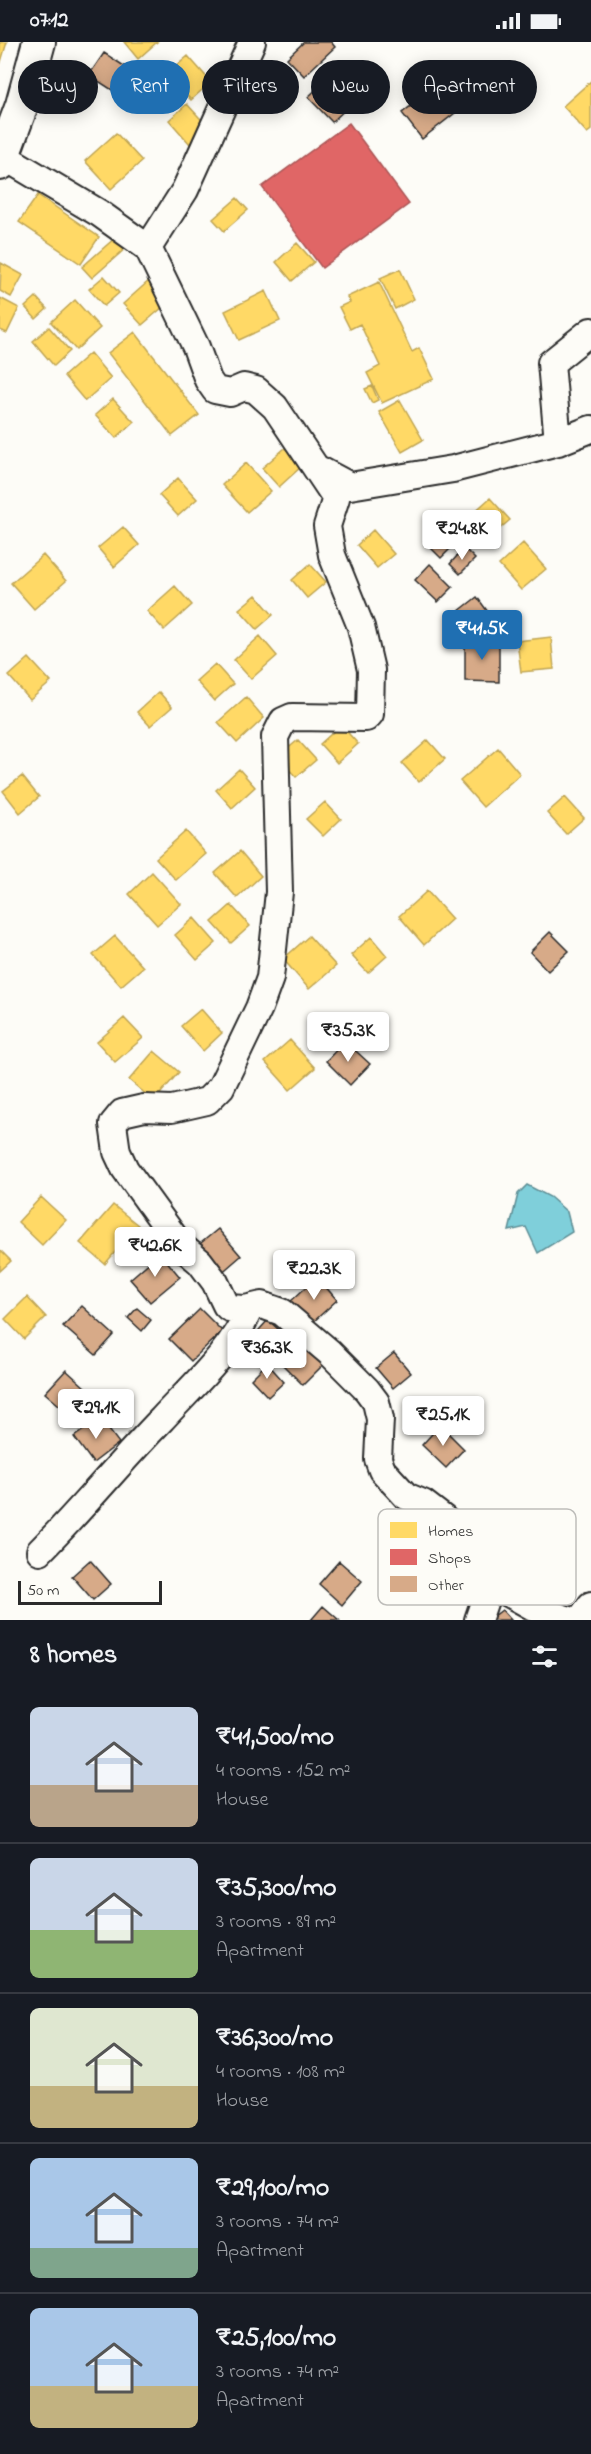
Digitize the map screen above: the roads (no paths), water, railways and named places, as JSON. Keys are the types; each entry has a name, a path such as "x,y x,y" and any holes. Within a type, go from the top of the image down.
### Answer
{"main road":[{"path":"1,160 22,105 39,42"}],"street":[{"path":"148,248 185,190 252,42"},
{"path":"1,160 99,213 148,248 196,347 208,380 215,390 230,393 244,387 256,390 275,407 336,498 327,526 332,555 364,638 371,670 370,714 366,718 292,717 283,721 275,737 279,892 270,978 259,1008 222,1087 207,1101 172,1109 144,1108 122,1113 113,1124 117,1152 124,1169 155,1208 180,1245 201,1262 230,1308 250,1308 262,1305 282,1312 329,1352 376,1402 380,1419 378,1459 382,1470 406,1496 431,1509"},
{"path":"558,442 551,363 591,331"},
{"path":"317,469 350,486 453,470 558,442 591,429"},
{"path":"40,1551 161,1419 211,1369 243,1324 250,1308"},
{"path":"478,1620 483,1605"},
{"path":"530,1605 570,1620"},
{"path":"580,1620 591,1605"}],"water":[{"path":"527,1185 550,1197 567,1212 572,1232 538,1253 526,1227 509,1231 518,1194"}]}
